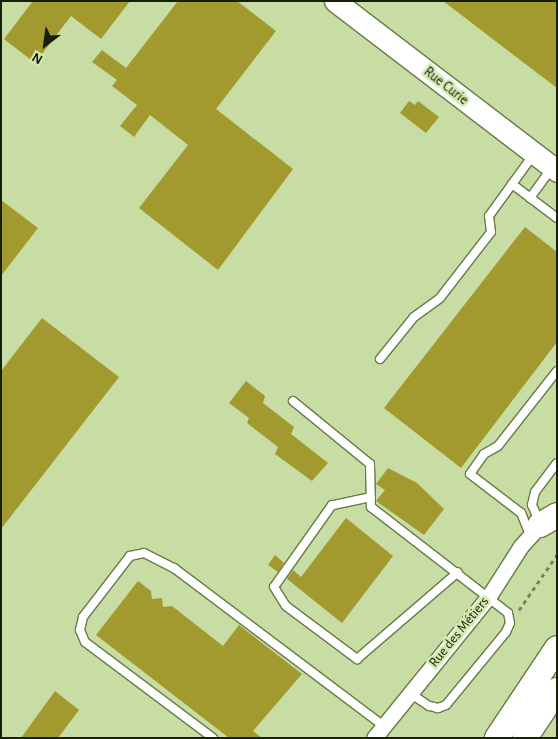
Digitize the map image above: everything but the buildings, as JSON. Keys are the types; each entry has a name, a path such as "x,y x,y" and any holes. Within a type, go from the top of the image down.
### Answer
{"main road":[{"name":"Rue Curie","path":"335,1 554,169"},
{"path":"497,738 557,648"},
{"path":"525,738 557,690"}],"street":[{"name":"Rue des Métiers","path":"379,732 489,596 542,525"}],"lane":[{"path":"380,359 414,317 440,298 491,232 489,216 534,154"},
{"path":"530,198 554,169"},
{"path":"512,184 557,218"},
{"path":"542,525 521,513 470,474 484,454 498,446 557,371"},
{"path":"293,401 370,464 371,507 458,572 508,613 510,623 506,632 446,705 438,708 429,706 410,693"},
{"path":"542,525 532,505 535,492 557,463"},
{"path":"371,497 332,505 274,587 286,606 357,659 458,572"},
{"path":"213,738 85,642 80,630 83,617 130,556 144,553 174,568 379,732"}],"path":[{"path":"510,623 557,555"}]}
